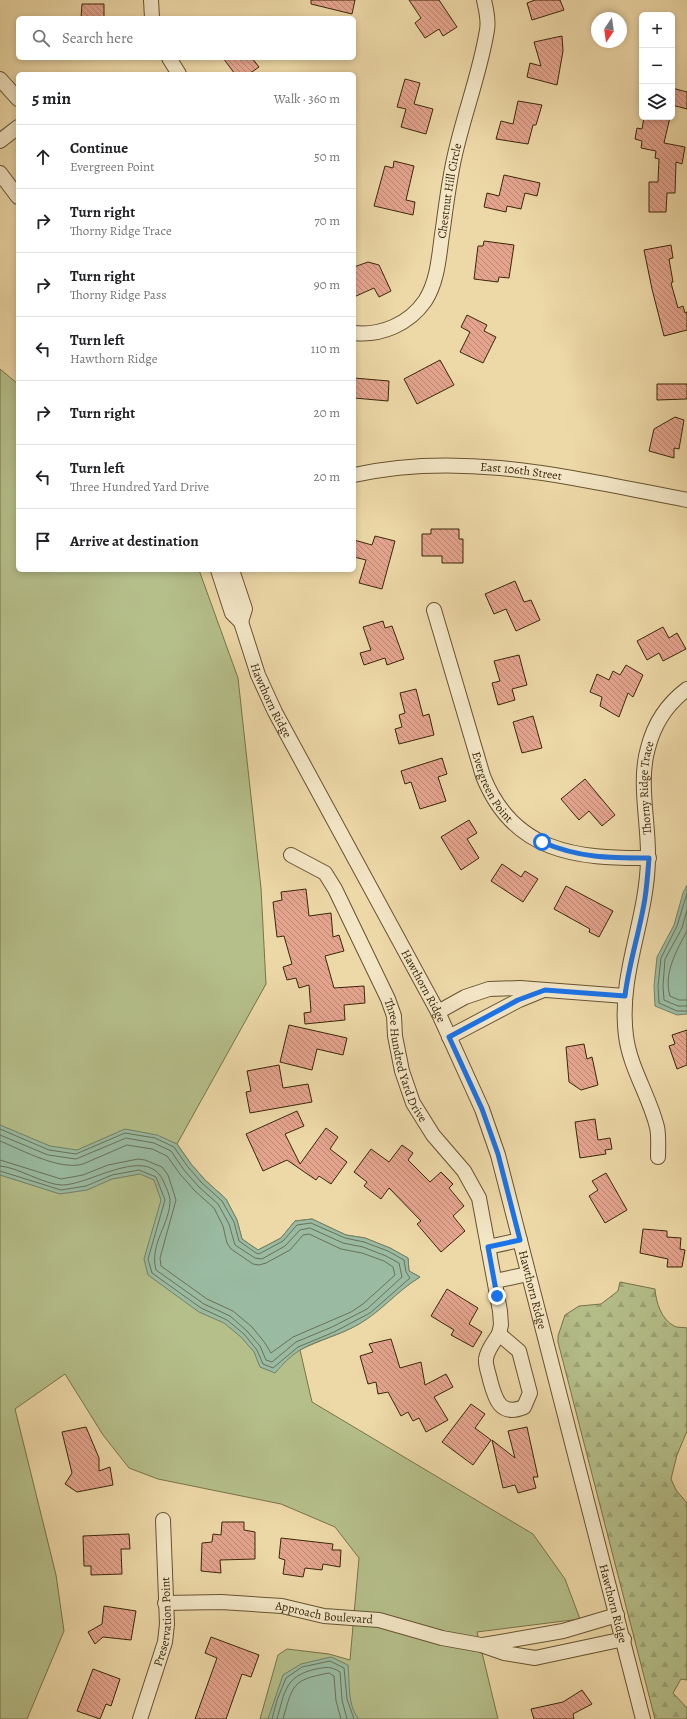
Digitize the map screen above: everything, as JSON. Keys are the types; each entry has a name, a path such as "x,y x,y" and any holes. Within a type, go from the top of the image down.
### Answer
{"street":[{"path":"151,0 152,16"},
{"name":"Chestnut Hill Circle","path":"356,333 373,333 400,324 424,302 432,288 437,272 447,193 454,158 488,28 484,0"},
{"path":"170,60 178,72"},
{"path":"0,79 16,97"},
{"path":"0,141 16,129"},
{"path":"0,173 16,193"},
{"name":"East 106th Street","path":"356,475 377,470 418,466 482,466 556,475 687,500"},
{"name":"Hawthorn Ridge","path":"219,572 232,613 241,622 258,675 275,712 438,1012 482,1109 498,1154 618,1615 643,1719"},
{"name":"Hawthorn Ridge","path":"233,572 245,609 241,622"},
{"name":"Evergreen Point","path":"434,610 483,776 487,787 502,812 520,830 563,851 590,856 649,858"},
{"name":"Thorny Ridge Trace","path":"658,1157 658,1129 652,1109 640,1083 629,1053 624,1009 628,973 645,899 649,858 645,788 645,760 647,749 653,731 670,703 687,689"},
{"name":"Three Hundred Yard Drive","path":"291,855 325,873 350,920 388,999 394,1016 395,1036 400,1061 411,1097 433,1135 464,1171 479,1198 495,1281 501,1325 499,1334 490,1348 486,1363 494,1398 504,1408 516,1410 524,1407 530,1393 519,1351 499,1334"},
{"path":"438,1012 465,997 489,990 520,988 625,996"},
{"path":"449,1037 518,1000 545,990"},
{"path":"488,1247 520,1240"},
{"path":"495,1281 528,1274"},
{"name":"Preservation Point","path":"140,1719 165,1642 167,1624 163,1520"},
{"name":"Approach Boulevard","path":"165,1603 221,1602 282,1606 324,1616 379,1620 442,1638 481,1645 504,1653 535,1658 624,1639"},
{"name":"Approach Boulevard","path":"481,1645 563,1631 618,1615"}],"green space":[{"path":"0,369 16,382 16,572 200,572 238,678 261,888 266,984 177,1144 191,1164 205,1180 226,1199 237,1220 242,1239 258,1250 281,1238 295,1221 312,1219 346,1235 365,1238 390,1248 408,1258 409,1271 420,1277 359,1324 300,1350 312,1402 533,1534 565,1579 580,1619 477,1632 498,1719 260,1719 278,1655 287,1649 329,1654 350,1660 359,1558 335,1527 281,1504 158,1479 129,1468 103,1435 65,1374 15,1409 56,1575 64,1631 27,1719 0,1719"},
{"path":"620,1282 655,1289 660,1310 669,1323 675,1327 687,1328 687,1431 677,1455 671,1479 676,1490 687,1503 687,1680 681,1679 673,1693 687,1708 687,1719 655,1719 558,1342 558,1336 565,1315 579,1306 601,1304 618,1291"}],"water":[{"path":"687,885 687,1014 677,1015 655,1006 654,986 657,957 674,925 683,893"},
{"path":"0,1125 50,1146 77,1150 125,1129 157,1135 177,1144 191,1164 205,1180 226,1199 237,1220 242,1239 258,1250 281,1238 295,1221 312,1219 346,1235 365,1238 390,1248 408,1258 409,1271 420,1277 404,1288 367,1319 352,1328 300,1350 284,1363 275,1373 260,1367 254,1352 241,1337 224,1323 199,1312 148,1275 144,1259 161,1200 154,1180 140,1174 112,1179 87,1190 60,1194 0,1175"},
{"path":"331,1657 348,1665 352,1707 359,1719 268,1719 283,1675 301,1664"}],"building":[{"path":"311,0 355,0 352,14 311,4"},
{"path":"409,0 439,0 457,27 443,36 439,29 425,38 415,23 421,18"},
{"path":"535,0 560,0 564,10 532,20 527,3"},
{"path":"82,4 104,4 104,16 81,16"},
{"path":"562,36 563,51 557,85 527,77 530,63 541,66 534,42"},
{"path":"224,60 254,60 259,67 252,72 234,72"},
{"path":"405,79 420,83 414,104 433,109 426,134 401,127 406,109 397,107"},
{"path":"675,89 687,92 687,109 675,106"},
{"path":"518,101 542,105 536,125 533,125 528,144 496,139 501,121 513,124"},
{"path":"644,120 669,120 664,143 685,147 682,164 676,162 675,193 667,193 666,212 649,212 649,182 658,182 659,159 655,158 656,151 641,148 642,141 635,139 637,128 642,129"},
{"path":"394,161 414,166 406,200 415,202 413,215 374,206 385,166 393,168"},
{"path":"504,175 540,183 537,196 525,193 521,209 507,206 506,212 484,207 487,193 499,196"},
{"path":"484,241 514,245 509,278 499,277 498,282 474,279 478,246 483,246"},
{"path":"671,245 673,258 669,259 673,282 671,283 678,308 683,306 685,313 687,312 687,330 664,336 644,250"},
{"path":"368,262 379,265 391,291 379,297 374,288 356,296 356,266"},
{"path":"467,315 487,325 484,331 496,337 483,363 460,352 470,332 461,327"},
{"path":"440,360 454,385 417,404 404,379"},
{"path":"356,378 389,381 388,401 356,398"},
{"path":"657,384 687,384 687,399 657,400"},
{"path":"675,417 684,420 679,449 674,448 674,458 649,451 654,429"},
{"path":"431,529 459,529 459,539 463,539 463,563 442,563 442,556 422,556 422,534 431,534"},
{"path":"375,536 395,541 382,589 359,583 366,560 356,558 356,541 372,545"},
{"path":"515,581 524,602 531,600 540,620 516,631 506,609 494,614 485,594"},
{"path":"383,621 385,628 392,626 404,659 387,665 385,658 364,665 360,653 371,650 363,627"},
{"path":"663,627 669,638 677,633 686,649 663,661 659,653 647,660 637,641"},
{"path":"519,655 527,685 512,689 515,700 498,705 492,683 500,681 494,661"},
{"path":"626,665 643,675 633,697 628,693 619,717 600,706 602,697 590,692 597,674 609,680 613,671 620,675"},
{"path":"416,689 423,716 429,714 434,735 399,744 395,729 402,727 399,715 405,713 400,693"},
{"path":"533,716 542,748 522,753 513,722"},
{"path":"442,758 447,774 438,777 446,801 420,809 411,782 405,784 401,771"},
{"path":"585,779 615,815 602,826 589,811 579,820 561,799"},
{"path":"469,820 477,833 467,839 479,858 461,870 441,837"},
{"path":"502,864 521,877 525,871 538,879 523,902 491,881"},
{"path":"566,886 613,911 599,937 589,932 590,929 554,909"},
{"path":"306,889 309,916 331,913 333,937 339,935 344,951 325,956 334,988 364,986 365,1003 344,1005 345,1020 305,1024 304,1013 311,1012 309,985 299,988 296,978 287,980 283,967 292,964 284,936 277,937 273,902 282,900 281,892"},
{"path":"289,1025 347,1038 343,1055 317,1049 312,1070 280,1062"},
{"path":"687,1030 687,1065 677,1069 669,1046 675,1044 672,1035"},
{"path":"584,1044 587,1059 592,1057 598,1085 581,1090 569,1082 566,1047"},
{"path":"279,1065 283,1088 308,1084 312,1102 250,1113 246,1092 251,1091 247,1071"},
{"path":"297,1111 304,1126 285,1134 300,1164 326,1128 338,1137 330,1149 347,1162 331,1184 319,1176 316,1180 287,1160 263,1171 246,1134"},
{"path":"595,1119 598,1140 610,1138 612,1149 605,1150 606,1154 580,1158 575,1122"},
{"path":"402,1145 413,1153 408,1160 430,1182 441,1172 453,1184 449,1188 464,1206 453,1216 465,1231 441,1252 417,1224 421,1221 389,1188 381,1199 364,1186 367,1182 354,1172 371,1149 389,1162"},
{"path":"606,1173 627,1210 605,1223 589,1196 598,1190 592,1181"},
{"path":"643,1229 667,1231 667,1237 681,1238 680,1249 685,1250 682,1267 667,1267 668,1259 640,1253"},
{"path":"447,1289 478,1308 469,1324 482,1332 473,1347 451,1335 454,1330 431,1316"},
{"path":"391,1339 400,1368 421,1362 425,1385 446,1374 453,1387 434,1397 448,1420 426,1432 419,1418 413,1421 408,1412 401,1416 388,1392 378,1394 376,1382 368,1384 360,1356 373,1352 369,1344"},
{"path":"471,1404 485,1414 475,1428 491,1440 473,1465 442,1442"},
{"path":"86,1427 99,1458 99,1471 110,1467 113,1485 77,1492 65,1484 72,1473 62,1432"},
{"path":"527,1427 538,1477 533,1477 536,1488 518,1493 515,1485 503,1488 492,1440 515,1458 508,1431"},
{"path":"222,1522 244,1522 244,1530 255,1532 255,1559 220,1560 221,1573 201,1571 202,1543 212,1542 213,1534 221,1535"},
{"path":"129,1534 130,1549 121,1549 122,1574 91,1575 91,1566 84,1566 83,1536"},
{"path":"281,1538 333,1544 332,1550 341,1550 340,1567 323,1564 322,1570 305,1568 303,1577 283,1574 285,1560 279,1558"},
{"path":"104,1606 136,1611 131,1640 103,1637 95,1644 88,1632 102,1624"},
{"path":"211,1637 259,1655 251,1677 242,1674 226,1719 195,1719 217,1658 205,1653"},
{"path":"93,1669 120,1679 111,1706 106,1704 100,1719 77,1711"},
{"path":"582,1690 592,1704 573,1714 574,1719 534,1719 531,1709 563,1702"}],"route":[{"path":"497,1296 488,1247 520,1240 498,1154 482,1109 449,1037 518,1000 545,990 625,996 628,973 645,899 648,878 649,858 590,856 563,851 542,842"}]}
